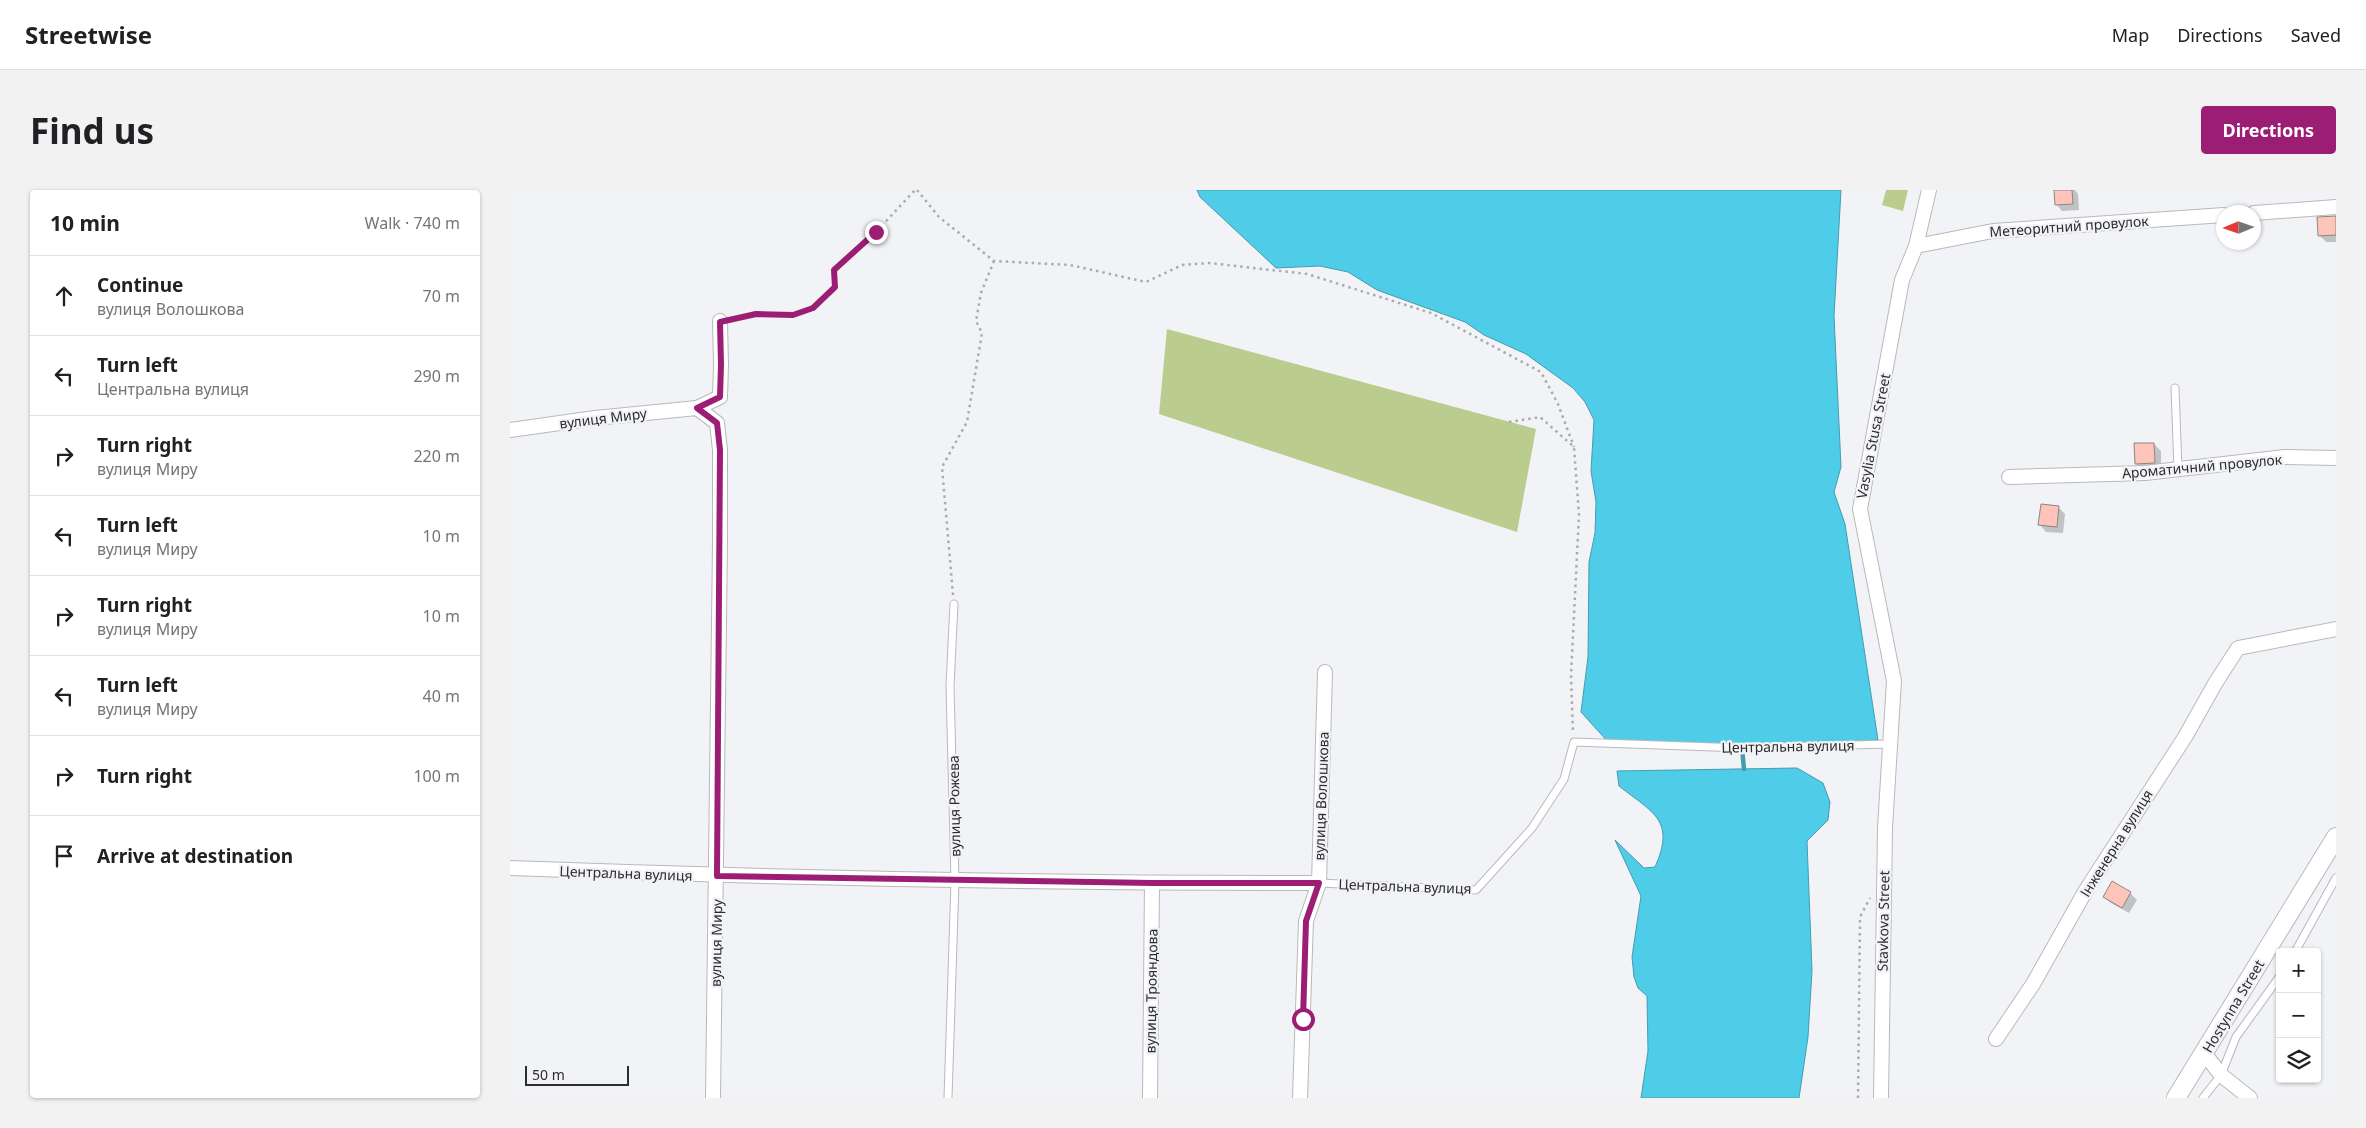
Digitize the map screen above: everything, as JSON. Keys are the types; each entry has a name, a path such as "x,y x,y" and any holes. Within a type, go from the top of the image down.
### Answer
{"street":[{"name":"Vasylia Stusa Street","path":"1889,744 1894,681 1860,509 1902,280 1916,246 1929,190"},
{"path":"2261,212 2336,207"},
{"name":"Метеоритний провулок","path":"1916,246 1993,231 2216,216"},
{"name":"вулиця Миру","path":"510,430 595,418 697,408 720,397 720,322"},
{"name":"вулиця Миру","path":"697,408 717,423 720,450 717,876 713,1098"},
{"name":"Ароматичний провулок","path":"2008,477 2145,474 2285,457 2336,458"},
{"name":"Інженерна вулиця","path":"1996,1039 2033,984 2086,890 2185,737 2216,682 2238,648 2336,628"},
{"name":"вулиця Волошкова","path":"1300,1098 1306,921 1319,883 1325,672"},
{"name":"Stavkova Street","path":"1880,1098 1885,828 1889,744"},
{"name":"Hostynna Street","path":"2176,1098 2336,837"},
{"name":"Центральна вулиця","path":"510,868 717,876 955,881 1319,883"},
{"name":"вулиця Трояндова","path":"1150,1098 1152,883"},
{"path":"2204,1053 2221,1075 2250,1098"}],"lane":[{"path":"2175,388 2178,470"},
{"name":"вулиця Рожева","path":"948,1098 955,881 950,686 954,604"},
{"name":"Центральна вулиця","path":"1319,883 1476,890 1532,828 1564,779 1574,742 1742,748 1889,744"},
{"path":"2297,948 2336,878"},
{"path":"2203,1098 2221,1075 2236,1037 2276,982"}],"path":[{"path":"720,322 756,314 793,315 813,308 835,287 834,270 876,232 916,190 939,217 994,260 1070,266 1146,282 1182,265 1209,263 1307,274 1431,314 1541,372 1558,404 1574,447 1579,515 1571,675 1574,742"},
{"path":"954,604 942,467 967,422 982,333 976,321 981,293 994,260"},
{"path":"1509,422 1540,417 1574,447"},
{"path":"1858,1098 1860,917 1872,894"}],"green space":[{"path":"1886,190 1908,190 1903,211 1882,205"},
{"path":"1167,329 1536,429 1517,532 1159,414"}],"water":[{"path":"1197,190 1841,190 1834,316 1841,467 1834,492 1845,524 1878,740 1742,748 1609,743 1581,712 1588,657 1589,562 1595,533 1596,502 1591,471 1594,420 1585,402 1573,388 1526,354 1484,335 1465,322 1377,290 1348,272 1320,266 1276,268 1200,197"},
{"path":"1797,768 1823,783 1830,802 1828,820 1807,841 1812,971 1808,1037 1799,1098 1641,1098 1648,1051 1647,996 1638,988 1634,977 1632,957 1641,896 1615,840 1644,868 1655,867 1661,851 1663,838 1662,828 1658,819 1642,803 1619,786 1617,771"}],"building":[{"path":"2054,190 2072,190 2073,204 2055,205"},
{"path":"2336,216 2336,235 2318,236 2317,217"},
{"path":"2134,443 2154,443 2155,463 2135,464"},
{"path":"2041,504 2059,506 2057,527 2038,525"},
{"path":"2112,881 2131,892 2122,908 2103,897"}],"waterway":[{"path":"1742,748 1744,769"}],"route":[{"path":"876,232 834,270 835,287 813,308 793,315 756,314 720,322 720,397 697,408 717,423 720,450 717,876 955,881 1319,883 1306,921 1303,1019"}]}
